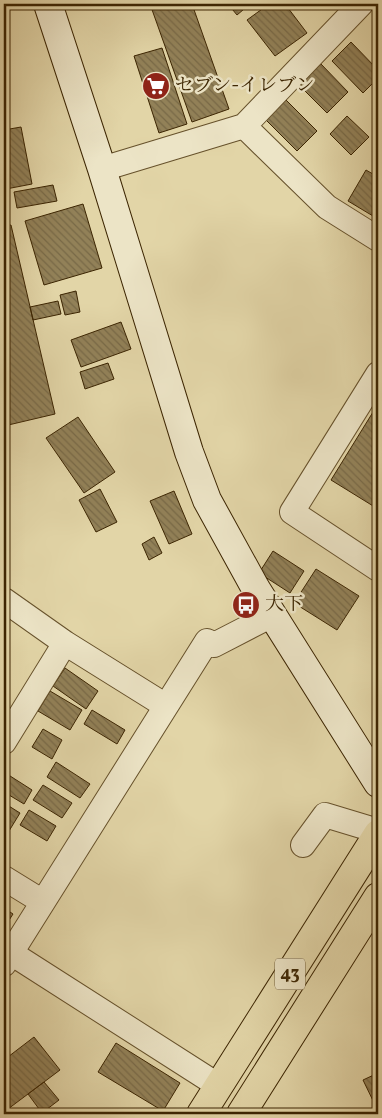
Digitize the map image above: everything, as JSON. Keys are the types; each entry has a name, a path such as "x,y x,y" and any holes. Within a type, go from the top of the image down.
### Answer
{"main road":[{"name":"43","path":"202,1114 378,832"},
{"name":"43","path":"241,1114 378,896"}],"street":[{"path":"48,4 102,169 189,452 207,500 272,615 378,783"},
{"path":"102,169 244,126 361,4"},
{"path":"244,126 327,207 378,238"},
{"path":"378,374 292,512 378,570"},
{"path":"4,600 65,643 166,706"},
{"path":"219,1086 7,958 207,641 214,645 272,615"},
{"path":"4,742 65,643"},
{"path":"303,845 325,815 378,832"},
{"path":"4,878 43,902"}],"building":[{"path":"150,4 192,4 229,109 192,122"},
{"path":"228,4 250,4 237,15"},
{"path":"269,4 285,4 307,33 275,56 247,20"},
{"path":"351,42 378,70 378,78 363,93 332,61"},
{"path":"162,48 187,124 159,133 134,56"},
{"path":"320,63 348,92 327,113 298,84"},
{"path":"285,99 317,131 297,151 265,119"},
{"path":"347,116 369,137 351,155 330,134"},
{"path":"21,127 32,184 6,189 4,179 4,130"},
{"path":"366,170 378,177 378,219 348,201"},
{"path":"53,185 57,201 17,208 14,192"},
{"path":"83,204 102,268 44,285 25,221"},
{"path":"11,225 55,414 4,426 4,226"},
{"path":"76,291 80,312 65,315 60,295"},
{"path":"58,301 61,314 33,320 30,307"},
{"path":"121,322 131,349 81,367 71,340"},
{"path":"108,363 114,379 85,389 80,372"},
{"path":"378,404 378,509 331,480"},
{"path":"78,417 115,472 84,493 46,438"},
{"path":"100,489 117,522 96,532 79,500"},
{"path":"174,491 192,534 169,544 150,501"},
{"path":"154,537 162,553 149,560 142,544"},
{"path":"273,551 304,571 290,593 259,573"},
{"path":"316,569 359,596 337,630 294,603"},
{"path":"65,668 98,691 86,709 53,686"},
{"path":"50,691 82,710 70,730 38,711"},
{"path":"92,710 125,730 117,744 84,724"},
{"path":"43,729 62,740 52,759 32,747"},
{"path":"56,762 90,784 80,798 47,777"},
{"path":"7,774 32,790 24,804 4,792 4,779"},
{"path":"43,785 72,803 62,818 33,800"},
{"path":"4,803 20,813 9,831 4,828"},
{"path":"29,810 56,826 47,841 20,825"},
{"path":"4,908 13,914 4,928"},
{"path":"34,1037 60,1070 8,1109 4,1103 4,1060"},
{"path":"116,1043 180,1083 163,1111 98,1072"},
{"path":"378,1073 378,1111 363,1080"},
{"path":"44,1082 59,1100 42,1113 28,1094"}],"place":[{"name":"セブン-イレブン","path":"156,86"},
{"name":"大下","path":"246,605"}]}
